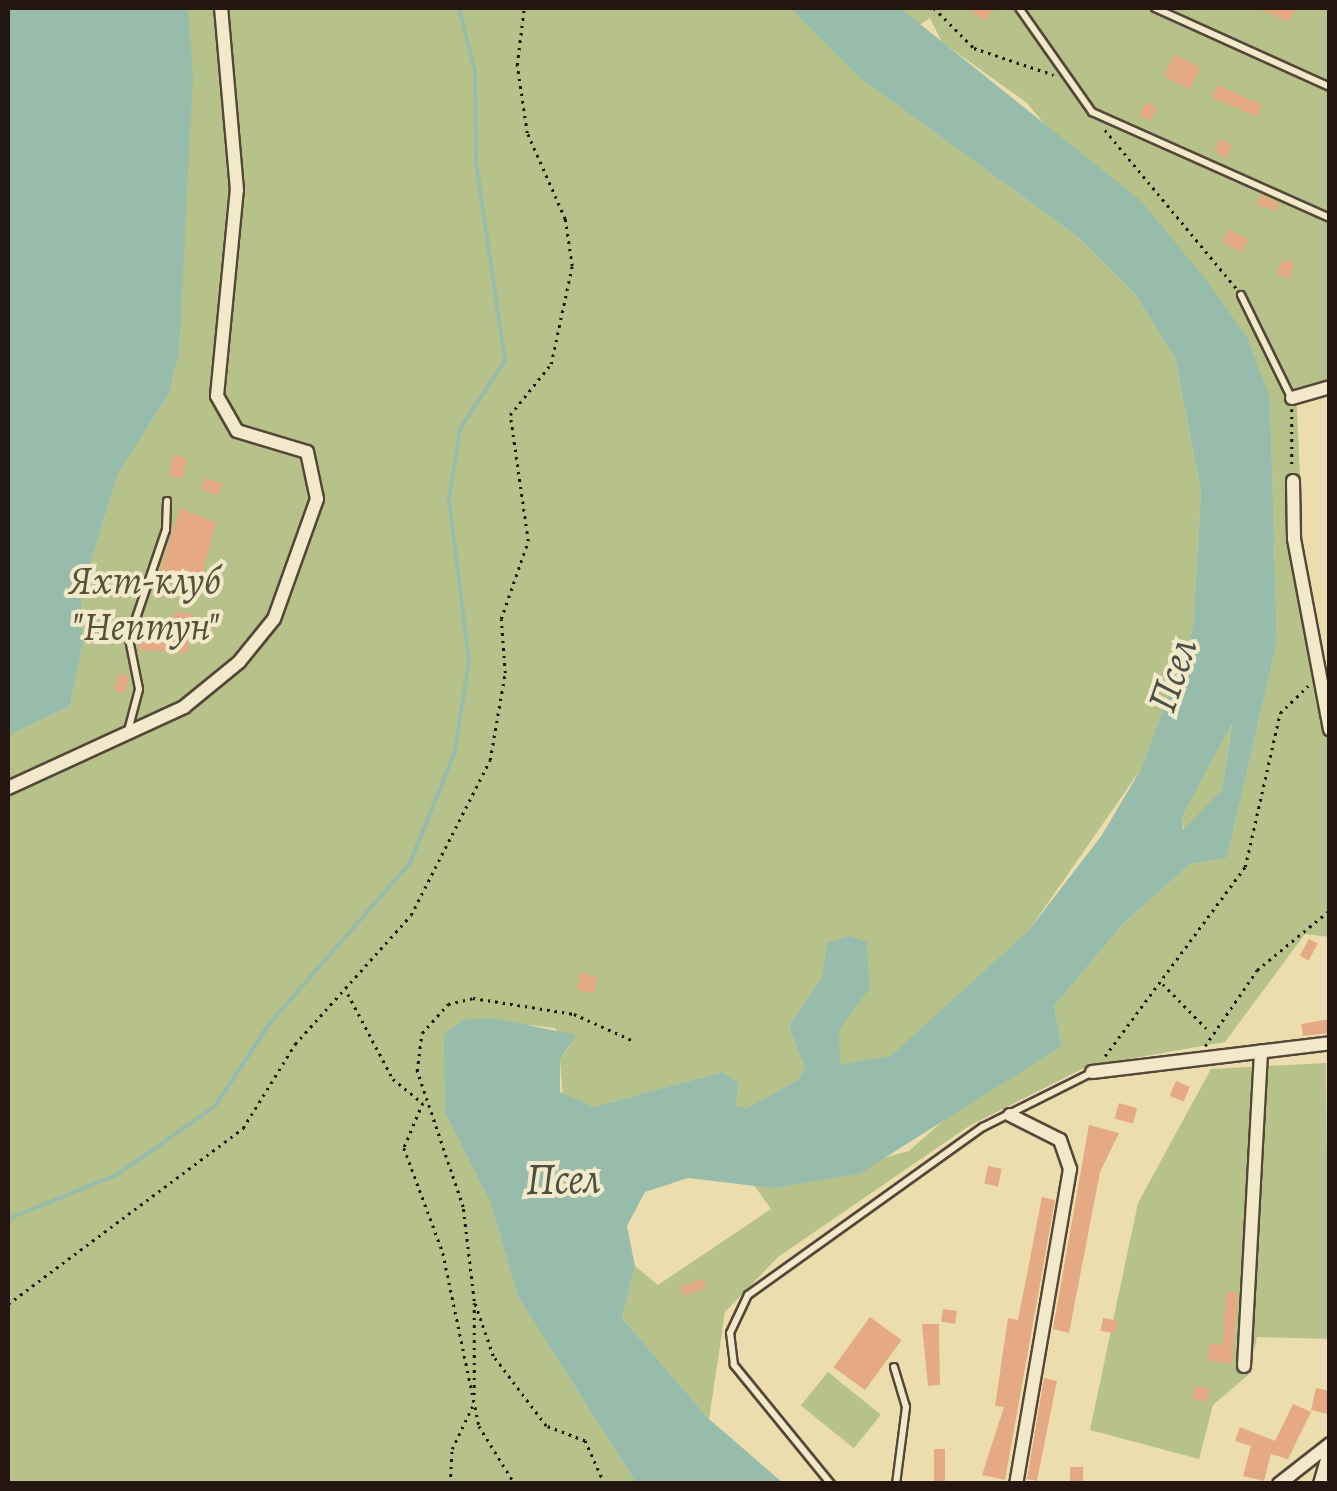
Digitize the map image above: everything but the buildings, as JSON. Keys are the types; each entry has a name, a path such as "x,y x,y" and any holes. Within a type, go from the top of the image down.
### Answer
{"street":[{"path":"8,788 127,737 184,707 274,619 316,498 308,452 237,432 217,396 237,190 220,8"},
{"path":"1292,398 1330,387"},
{"path":"1292,481 1330,730"},
{"path":"1092,1072 1330,1042"},
{"path":"1244,1366 1262,1051"},
{"path":"1010,1114 1060,1140 1070,1169 1016,1484"},
{"path":"1279,1484 1330,1446"},
{"path":"1320,1484 1330,1446"}],"lane":[{"path":"1019,8 1092,112 1330,218"},
{"path":"1156,8 1330,86"},
{"path":"1242,295 1292,398"},
{"path":"127,737 139,689 129,638 166,530 166,500"},
{"path":"831,1484 755,1401 730,1333 748,1295 1010,1114 1092,1072"},
{"path":"894,1368 906,1407 896,1484"}],"path":[{"path":"8,1304 243,1128 295,1044 347,993 411,914 490,760 505,674 501,619 528,541 510,415 551,364 572,266 565,219 527,133 517,66 524,8"},
{"path":"934,8 974,48 1065,78"},
{"path":"1092,112 1242,295"},
{"path":"1292,398 1292,481"},
{"path":"1092,1072 1245,867 1280,714 1324,671"},
{"path":"1203,1056 1208,1030 1257,970 1330,910"},
{"path":"1162,983 1208,1030"},
{"path":"347,993 392,1079 424,1103"},
{"path":"450,1484 452,1448 474,1404 474,1301 464,1207 424,1103 422,1033 448,1004 505,1001 574,1014 634,1042"},
{"path":"424,1103 404,1148 442,1253 474,1404 515,1484"},
{"path":"474,1301 494,1356 546,1426 584,1441 604,1484"}],"green space":[{"name":"Яхт-клуб \"Нептун\"","path":"188,8 790,8 860,78 1078,237 1134,293 1175,358 1201,492 1193,629 1141,769 1029,930 891,1057 840,1064 827,944 822,976 789,1026 804,1067 799,1079 747,1108 736,1105 739,1082 722,1072 593,1107 563,1099 560,1060 569,1047 555,1028 529,1025 445,1113 490,1202 518,1297 636,1483 8,1484 8,736 70,706 83,643 81,594 118,474 169,394 179,355"},
{"path":"900,8 1329,8 1329,379 1296,388 1303,544 1329,715 1329,937 1305,934 1225,1042 1088,1066 969,1126 778,1257 725,1312 709,1419 622,1318 635,1266 658,1285 771,1209 751,1181 773,1188 909,1151 952,1113 1062,1046 1054,1006 1124,923 1190,864 1227,858 1277,642 1270,398 1027,103 942,42 930,18 919,25"},
{"path":"1232,722 1222,790 1184,830 1182,817"},
{"path":"1326,1063 1329,1339 1257,1337 1248,1375 1213,1405 1199,1459 1090,1430 1138,1203 1211,1069"},
{"path":"828,1372 881,1415 854,1448 801,1405"}],"water":[{"path":"8,8 188,8 193,75 179,355 169,394 118,474 81,594 83,643 70,706 8,736"},
{"name":"Псел","path":"790,8 900,8 1141,201 1208,282 1247,338 1270,398 1277,642 1227,858 1190,864 1124,923 1054,1006 1062,1046 859,1174 773,1188 688,1178 645,1192 627,1226 635,1266 622,1318 709,1419 783,1483 636,1483 518,1297 490,1202 445,1113 444,1034 463,1020 493,1018 576,1035 560,1060 560,1092 593,1107 722,1072 739,1082 736,1105 747,1108 799,1079 804,1067 789,1026 822,976 827,943 849,936 867,942 869,989 839,1030 840,1064 891,1056 1029,930 1102,835 1141,769 1193,629 1201,492 1175,358 1134,293 1078,237 860,78","holes":["1232,723 1222,790 1183,830 1182,817"]}],"waterway":[{"path":"8,1219 118,1174 215,1106 270,1023 410,863 454,754 469,662 449,499 460,429 505,361 476,161 475,71 459,8"}]}
